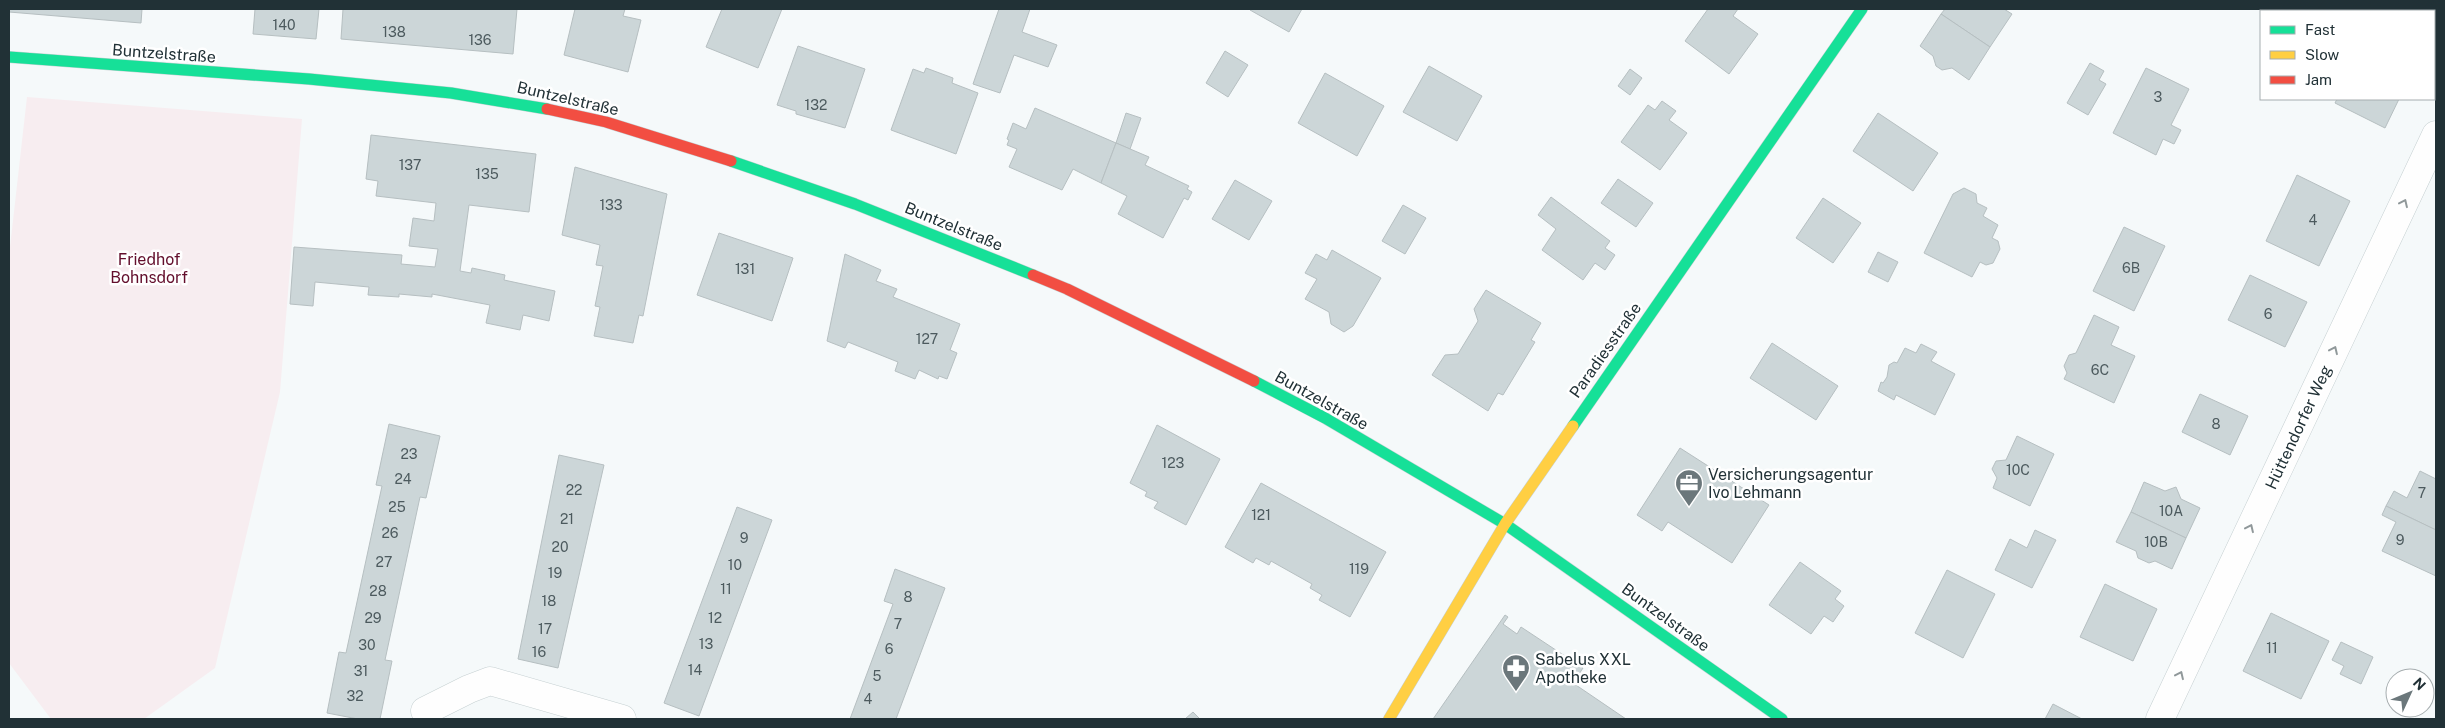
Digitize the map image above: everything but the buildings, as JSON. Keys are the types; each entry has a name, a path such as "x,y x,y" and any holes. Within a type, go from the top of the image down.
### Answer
{"street":[{"name":"Paradiesstraße","path":"1390,719 1505,524 1862,9"},
{"name":"Buntzelstraße","path":"9,57 309,79 451,93 526,104 597,120 696,149 855,204 1067,289 1216,361 1325,418 1505,524 1782,719"},
{"name":"Hüttendorfer Weg","path":"2160,719 2436,135"},
{"path":"425,711 469,688 490,681 622,719"}],"green space":[{"name":"Friedhof Bohnsdorf","path":"27,97 302,119 280,392 215,668 144,719 51,719 9,663 9,256"}],"traffic: fast":[{"path":"1573,426 1862,9"},
{"path":"9,57 309,79 451,93 547,109"},
{"path":"731,161 855,204 1033,275"},
{"path":"1254,381 1325,418 1505,524 1782,719"}],"traffic: slow":[{"path":"1389,719 1505,524 1573,426"}],"traffic: jam":[{"path":"547,109 606,122 731,161"},
{"path":"1033,275 1067,289 1254,381"}],"place":[{"name":"Versicherungsagentur Ivo Lehmann","path":"1689,507"},
{"name":"Sabelus XXL Apotheke","path":"1516,692"}]}
